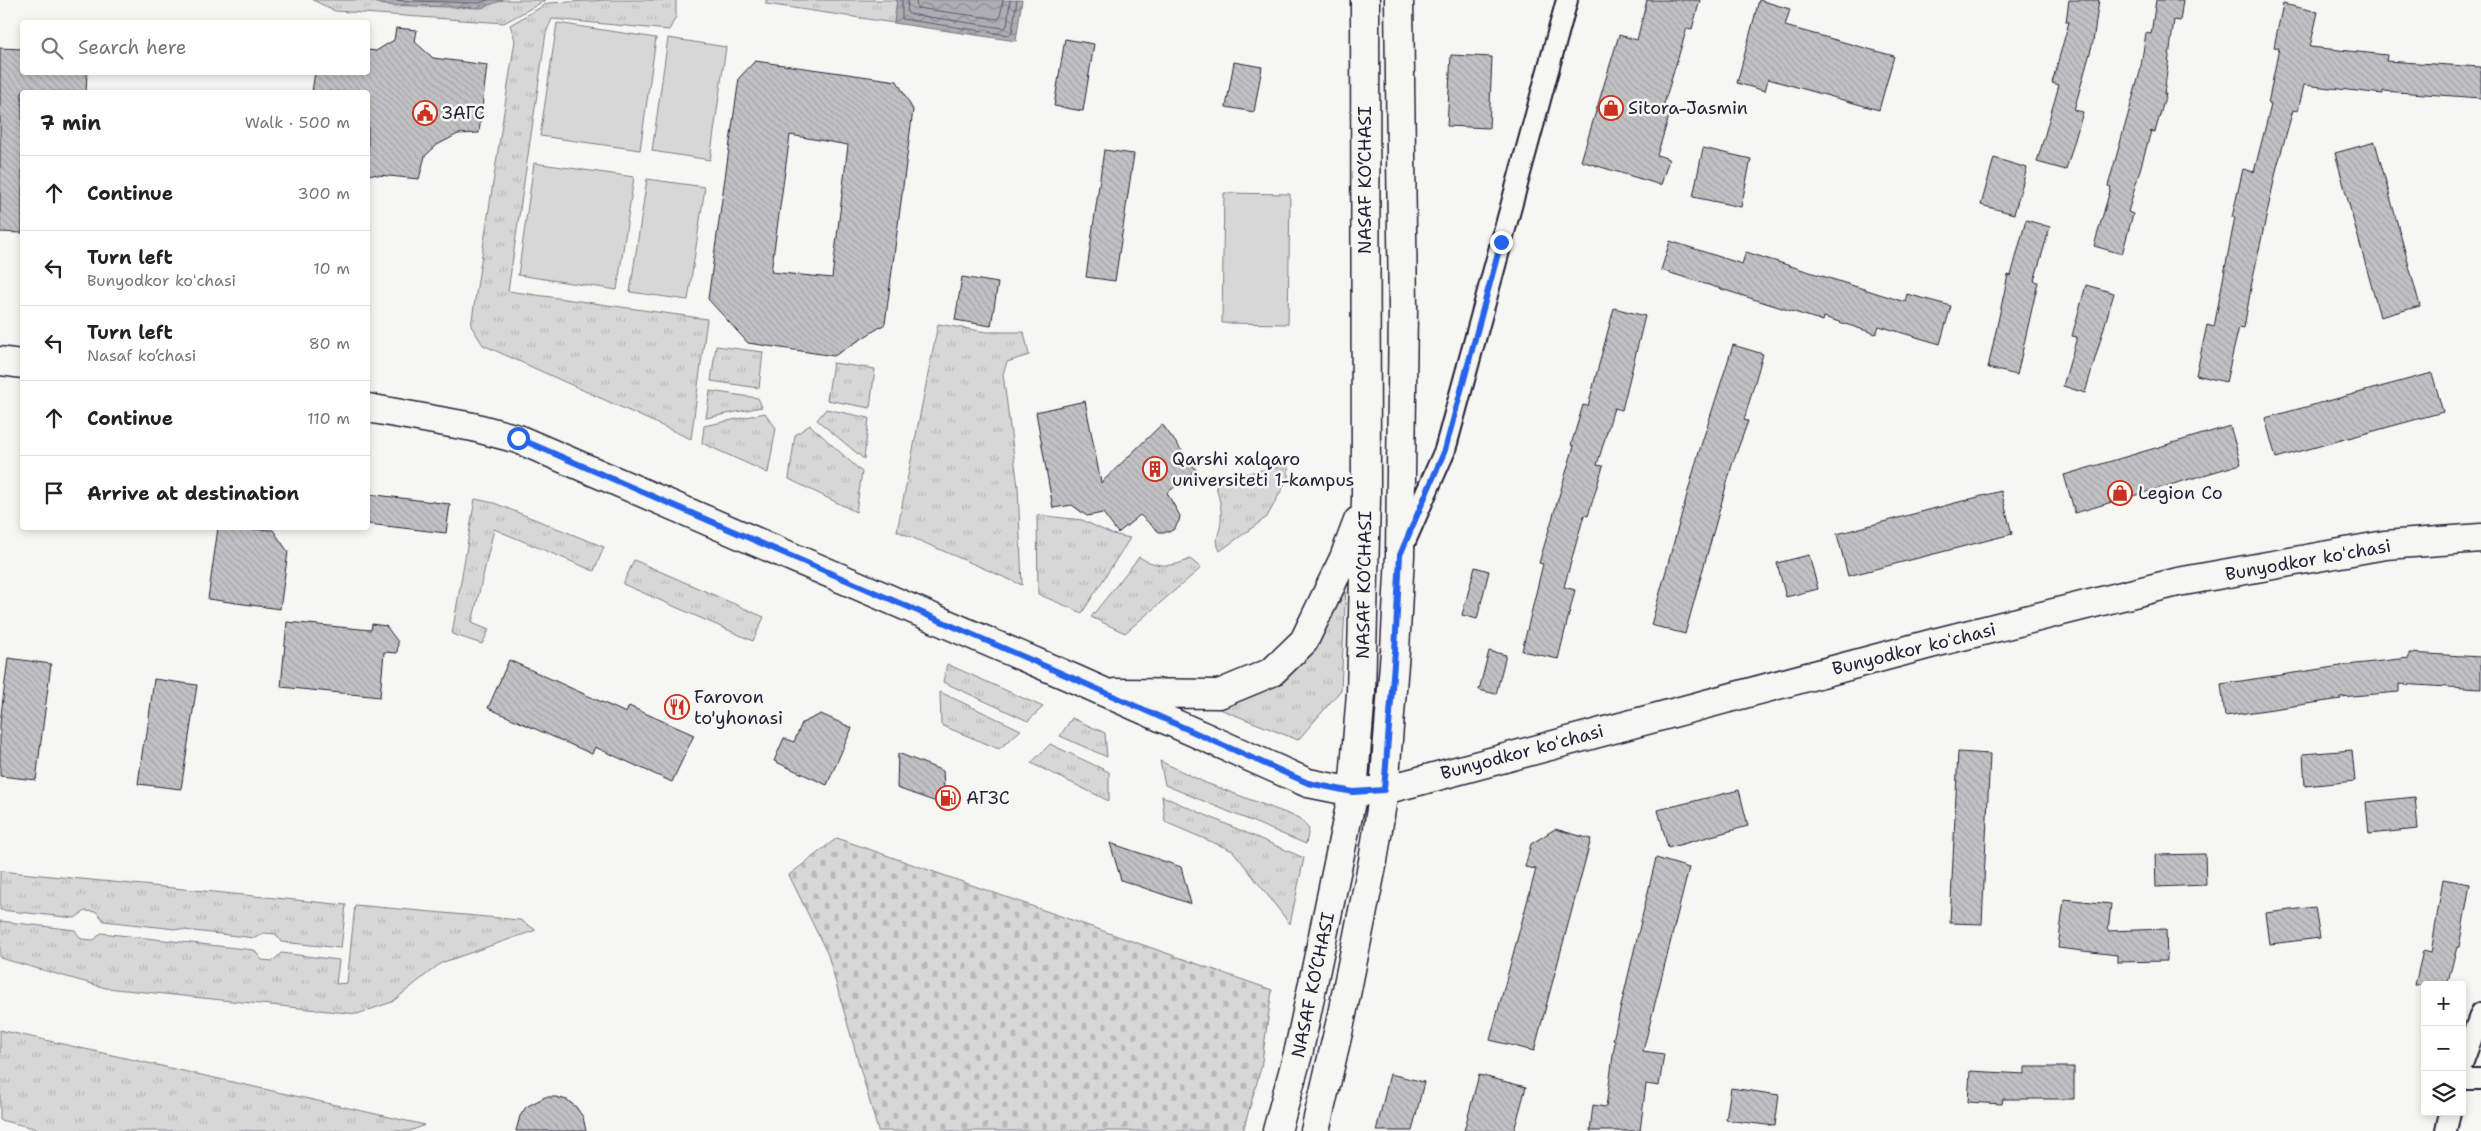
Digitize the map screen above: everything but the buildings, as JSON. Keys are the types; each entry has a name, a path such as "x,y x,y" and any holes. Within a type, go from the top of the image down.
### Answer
{"main road":[{"name":"NASAF KO‘CHASI","path":"1277,1131 1299,1050 1353,792 1361,693 1366,498 1365,0"},
{"name":"NASAF KO‘CHASI","path":"1315,1131 1340,1024 1373,861 1384,790 1395,651 1400,555 1403,309 1399,0"},
{"path":"0,361 20,364"},
{"name":"Bunyodkor koʻchasi","path":"370,408 473,427 518,438 1106,693 1308,783 1353,792 1384,790 1914,648 2178,582 2385,545 2481,538"},
{"path":"1106,693 1218,694 1272,672 1304,641 1344,558 1366,498"}],"street":[{"path":"1400,555 1445,450 1567,0"},
{"path":"2466,1053 2481,1013"},
{"path":"2466,1079 2481,1079"},
{"path":"2446,1131 2449,1116"}],"green space":[{"path":"313,0 546,0 504,23 335,11"},
{"path":"609,0 676,0 676,17 669,30 552,19 546,33 508,291 707,319 691,439 483,345 471,326 515,40 510,25 548,3"},
{"path":"766,0 897,0 894,23 766,4"},
{"path":"557,23 656,38 640,150 540,136"},
{"path":"668,38 726,47 710,160 652,151"},
{"path":"534,163 634,177 617,290 518,275"},
{"path":"647,179 705,187 688,300 630,292"},
{"path":"1224,193 1290,194 1288,324 1222,323"},
{"path":"938,324 987,332 1024,332 1029,355 1007,362 1003,374 1018,487 1022,585 897,531"},
{"path":"716,346 763,352 759,388 711,381"},
{"path":"833,363 875,369 870,408 827,400"},
{"path":"710,391 758,398 762,407 706,418"},
{"path":"826,409 869,418 864,459 817,420"},
{"path":"765,413 776,428 768,473 702,443 704,426"},
{"path":"810,425 862,472 856,512 789,479 795,435"},
{"path":"1288,465 1288,478 1267,517 1220,551 1216,541 1221,514 1216,486 1242,475"},
{"path":"475,499 494,503 604,547 594,571 494,529 472,623 489,630 482,644 452,634"},
{"path":"1037,515 1082,520 1112,534 1130,538 1082,613 1038,594"},
{"path":"1139,557 1152,563 1164,565 1177,564 1190,559 1201,568 1125,633 1091,617"},
{"path":"634,560 764,617 753,641 623,584"},
{"path":"1346,584 1341,690 1298,740 1202,702 1242,694"},
{"path":"947,664 1043,707 1028,721 943,682"},
{"path":"940,692 1021,730 999,749 941,725"},
{"path":"1072,718 1105,733 1107,757 1060,736"},
{"path":"1050,744 1109,772 1109,801 1031,763"},
{"path":"1160,761 1206,783 1299,818 1309,829 1306,844 1165,785"},
{"path":"1162,796 1304,858 1290,924 1233,851 1165,822"},
{"path":"837,838 1272,990 1261,1068 1243,1131 878,1131 828,955 789,875"},
{"path":"0,871 346,905 341,948 281,942 276,934 263,933 255,938 104,921 97,912 85,911 75,918 0,910"},
{"path":"355,905 520,920 536,930 441,963 392,1002 357,1014 106,988 0,958 0,921 75,930 81,939 94,940 101,933 254,950 262,960 273,961 281,953 339,960 336,984 347,983"},
{"path":"0,1030 425,1125 410,1131 46,1131 0,1120"}],"water":[{"path":"367,0 503,0 481,8 384,5"},
{"path":"897,0 1022,0 1016,41 894,23"}],"place":[{"name":"Sitora-Jasmin","path":"1611,108"},
{"name":"ЗАГС","path":"425,113"},
{"name":"Qarshi xalqaro universiteti 1-kampus","path":"1155,469"},
{"name":"Legion Co","path":"2120,493"},
{"name":"Farovon to'yhonasi","path":"677,707"},
{"name":"АГЗС","path":"948,798"}],"route":[{"path":"518,438 929,618 1077,680 1308,783 1353,792 1384,790 1395,651 1400,555 1445,450 1501,242"}]}
